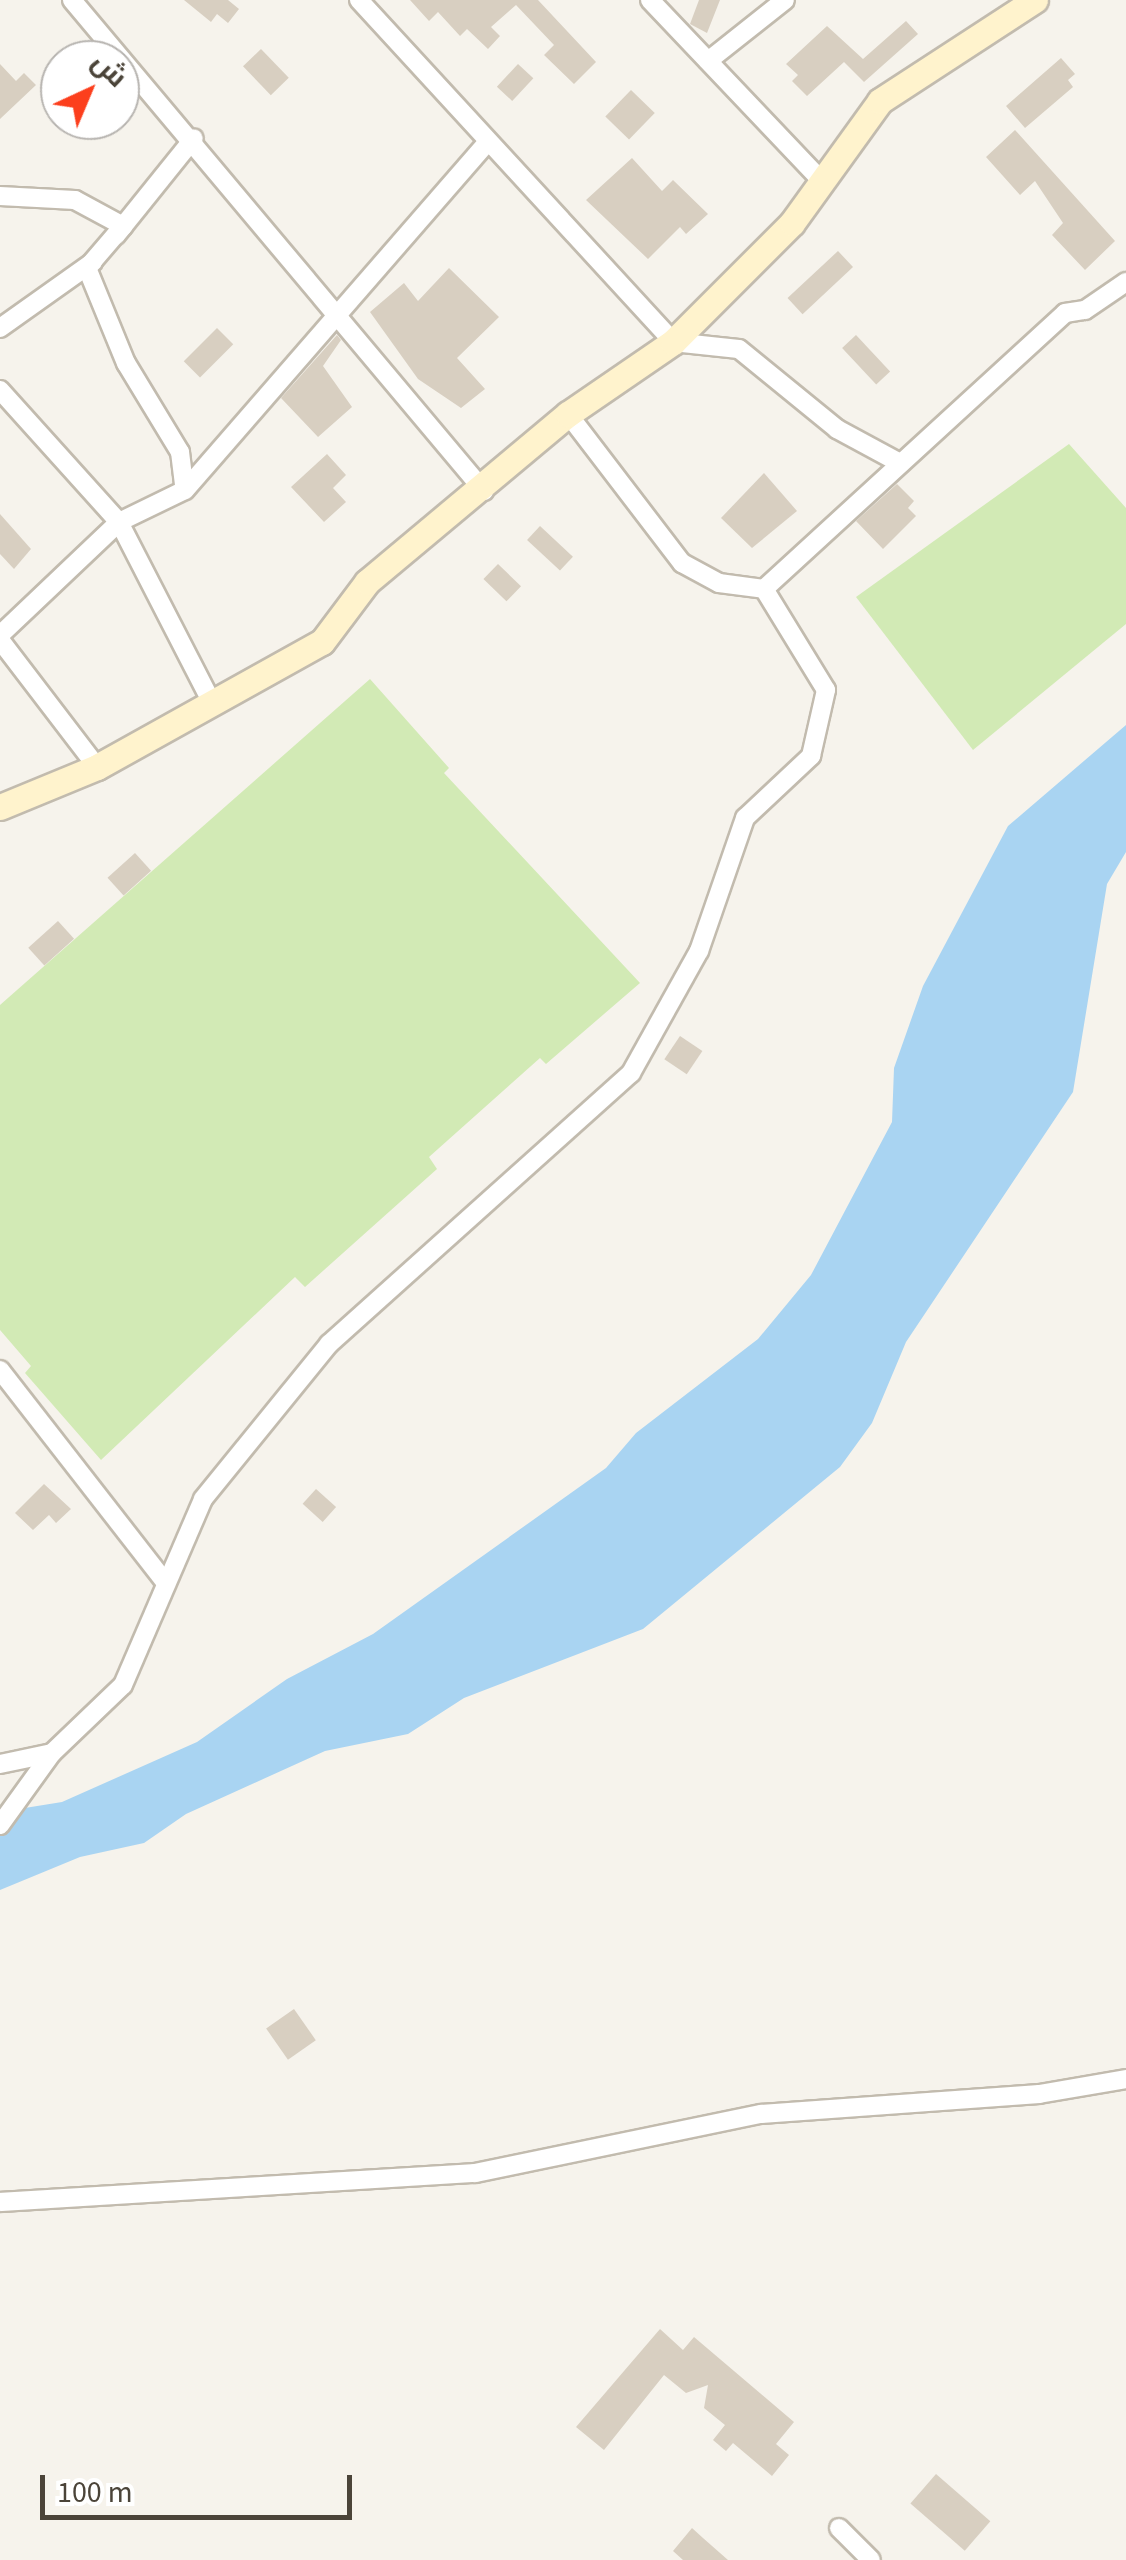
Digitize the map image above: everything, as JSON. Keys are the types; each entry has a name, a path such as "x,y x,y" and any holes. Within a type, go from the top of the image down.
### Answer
{"street":[{"path":"72,0 194,138 484,491"},
{"path":"359,0 485,145 673,342 739,349 837,428 900,463"},
{"path":"650,0 823,182"},
{"path":"708,61 785,0"},
{"path":"0,807 98,767 322,642 368,582 484,491 568,414 673,342 823,182 880,101 908,77 1035,0"},
{"path":"87,268 194,138"},
{"path":"98,767 0,638 119,522 185,490 485,145"},
{"path":"0,196 75,200 123,226 87,268 0,328"},
{"path":"87,268 126,363 180,452 185,490"},
{"path":"764,589 1065,313 1085,310 1126,282"},
{"path":"0,390 119,522 213,706"},
{"path":"568,414 682,563 720,583 764,589"},
{"path":"0,1825 52,1754 123,1685 164,1581 203,1499 329,1344 631,1073 698,951 745,818 811,756 826,690 764,589"},
{"path":"0,1370 164,1581"},
{"path":"0,1764 52,1754"},
{"path":"0,2202 475,2174 761,2114 1039,2094 1126,2079"},
{"path":"855,2560 839,2528 870,2560"}],"green space":[{"path":"1069,444 1126,508 1126,624 973,750 856,597"},
{"path":"370,679 449,768 444,773 640,983 546,1064 540,1058 429,1157 437,1169 305,1287 295,1277 101,1460 25,1373 31,1366 0,1330 0,1005"}],"water":[{"path":"1126,725 1126,852 1107,884 1073,1092 906,1342 872,1423 840,1467 643,1629 464,1698 408,1734 325,1751 186,1814 144,1843 80,1857 0,1890 0,1812 62,1802 197,1742 287,1679 373,1634 606,1468 636,1433 758,1339 811,1275 892,1122 894,1068 923,986 1008,826"}],"building":[{"path":"184,0 228,0 239,9 228,23 217,14 211,22"},
{"path":"410,0 538,0 596,62 574,84 544,55 554,45 516,5 491,27 500,36 488,49 467,29 460,36 438,12 429,21"},
{"path":"699,0 720,0 707,33 690,24"},
{"path":"906,21 918,34 864,82 844,62 807,96 792,81 798,75 786,64 827,26 863,59"},
{"path":"261,49 289,78 271,95 243,66"},
{"path":"1061,58 1075,74 1068,80 1073,87 1025,128 1006,106"},
{"path":"0,64 16,81 24,73 36,85 0,119"},
{"path":"518,64 533,78 512,101 497,87"},
{"path":"631,90 655,113 629,140 605,117"},
{"path":"1015,130 1115,241 1085,270 1052,235 1063,223 1035,181 1020,195 986,157"},
{"path":"632,158 662,191 673,180 708,214 686,234 680,227 648,259 586,200"},
{"path":"838,251 853,267 803,314 788,298"},
{"path":"449,268 499,317 457,358 485,389 461,408 418,379 370,312 404,283 418,301"},
{"path":"217,328 233,344 200,377 184,361"},
{"path":"337,335 341,340 323,366 352,407 318,437 281,398"},
{"path":"856,335 890,372 876,385 842,348"},
{"path":"327,454 346,475 333,488 346,502 324,522 291,487"},
{"path":"764,473 797,511 752,548 721,518"},
{"path":"897,484 914,501 908,508 916,516 883,549 856,521"},
{"path":"0,514 31,549 14,569 0,554"},
{"path":"540,526 573,557 560,571 527,540"},
{"path":"498,564 521,586 506,601 483,579"},
{"path":"135,853 151,871 124,896 108,878"},
{"path":"58,921 74,939 44,966 28,948"},
{"path":"680,1036 702,1051 687,1074 664,1059"},
{"path":"44,1484 71,1509 56,1523 49,1515 33,1530 15,1513"},
{"path":"316,1489 336,1507 323,1522 303,1504"},
{"path":"294,2009 316,2040 288,2060 266,2029"},
{"path":"660,2329 683,2350 694,2337 794,2422 776,2444 789,2455 772,2476 733,2443 726,2451 713,2440 725,2425 704,2408 708,2385 686,2393 664,2375 604,2450 576,2427"},
{"path":"936,2474 990,2521 965,2551 910,2503"},
{"path":"692,2528 728,2560 683,2560 673,2551"}]}
